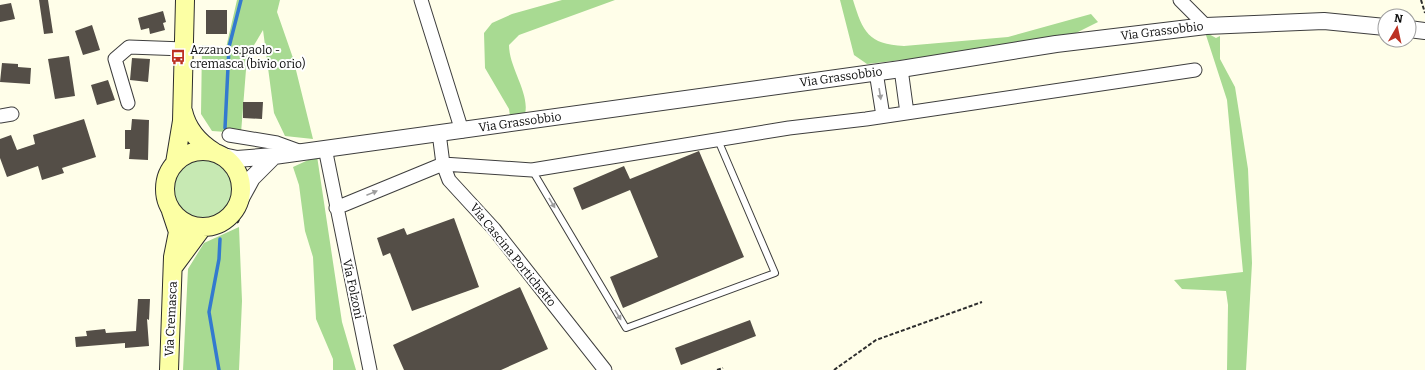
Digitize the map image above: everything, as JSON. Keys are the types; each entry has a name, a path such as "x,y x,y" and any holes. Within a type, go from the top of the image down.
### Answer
{"main road":[{"path":"175,163 180,135 182,106 185,0"},
{"path":"182,106 192,132 198,140 218,154 232,164 239,175 242,187 242,204 225,221 213,226 207,231 185,223 171,211 166,201 165,183 168,172 175,163 193,152 207,151 218,154"},
{"name":"Via Cremasca","path":"169,370 174,267 173,257 178,232 171,211"},
{"name":"Via Cremasca","path":"174,267 207,231"}],"street":[{"path":"421,0 462,131"},
{"path":"1180,0 1206,26"},
{"name":"Via Grassobbio","path":"218,154 237,159 274,156 299,151 462,131 901,69 1056,44 1206,26 1324,21 1377,26"},
{"path":"128,103 115,59 129,47 184,49"},
{"path":"901,69 907,113"},
{"path":"336,208 444,164 532,170 789,128 907,113 1196,70"},
{"path":"876,72 883,116"},
{"name":"Via Cascina Portichetto","path":"439,133 444,164 449,180 494,229 605,370"},
{"name":"Via Grassobbio","path":"229,135 277,143 299,151"},
{"name":"Via Folzoni","path":"325,148 370,370"},
{"path":"242,204 252,178 274,156"}],"lane":[{"path":"532,170 626,328 775,273 717,139"}],"path":[{"path":"1421,0 1425,13"},
{"path":"207,231 238,222 242,204"},
{"path":"834,370 876,340 982,302"},
{"path":"717,370 723,368"}],"green space":[{"path":"237,0 280,0 277,12 293,58 313,139 285,136 274,113 263,30 247,57 241,133 212,131 201,114 202,45 226,48"},
{"path":"562,0 615,0 519,35 509,45 512,63 525,98 526,106 525,114 510,116 509,109 485,68 484,33 492,23 512,14"},
{"path":"840,0 853,0 860,20 869,34 875,39 892,45 904,46 1008,37 1091,14 1098,22 1074,34 927,57 867,64 854,55"},
{"path":"1205,32 1216,38 1220,36 1220,59 1235,87 1248,169 1252,263 1246,370 1227,370 1228,305 1226,291 1182,289 1174,280 1243,272 1227,100"},
{"path":"317,156 342,322 356,370 333,370 333,359 316,319 313,257 305,231 299,185 293,167"},
{"path":"202,160 219,165 227,173 232,190 227,207 219,215 202,220 185,215 177,207 172,190 177,173 185,165"},
{"path":"239,227 242,301 239,370 183,370 188,269 204,243"}],"building":[{"path":"39,0 48,0 53,33 44,34"},
{"path":"11,3 15,19 0,22 0,5"},
{"path":"206,10 227,10 227,34 206,34"},
{"path":"163,11 166,22 163,23 165,30 150,34 149,28 141,30 138,18"},
{"path":"92,25 100,50 83,55 75,31"},
{"path":"69,56 75,96 55,99 48,59"},
{"path":"132,58 150,59 148,82 130,80"},
{"path":"2,63 18,64 18,67 31,68 30,84 0,82"},
{"path":"108,80 115,100 97,105 91,85"},
{"path":"243,102 263,102 262,119 243,118"},
{"path":"84,119 96,157 62,168 64,173 42,180 38,166 7,177 0,158 0,139 11,135 17,150 35,144 33,135"},
{"path":"132,119 149,120 148,160 129,159 130,149 125,149 125,130 131,130"},
{"path":"699,151 744,257 623,308 610,277 658,257 630,190 582,210 573,188 624,166 630,179"},
{"path":"454,218 479,287 412,311 390,253 383,256 377,238 404,228 407,235"},
{"path":"520,287 548,349 501,370 404,370 393,345"},
{"path":"138,299 150,299 149,320 147,319 149,346 125,348 125,343 76,347 75,337 87,336 86,331 105,329 106,333 136,331"},
{"path":"750,320 756,336 681,365 675,348"}],"waterway":[{"path":"225,128 229,47 241,0"},
{"path":"219,370 209,312 219,259 220,239"}],"place":[{"name":"Azzano s.paolo - cremasca (bivio orio)","path":"178,57"}]}
